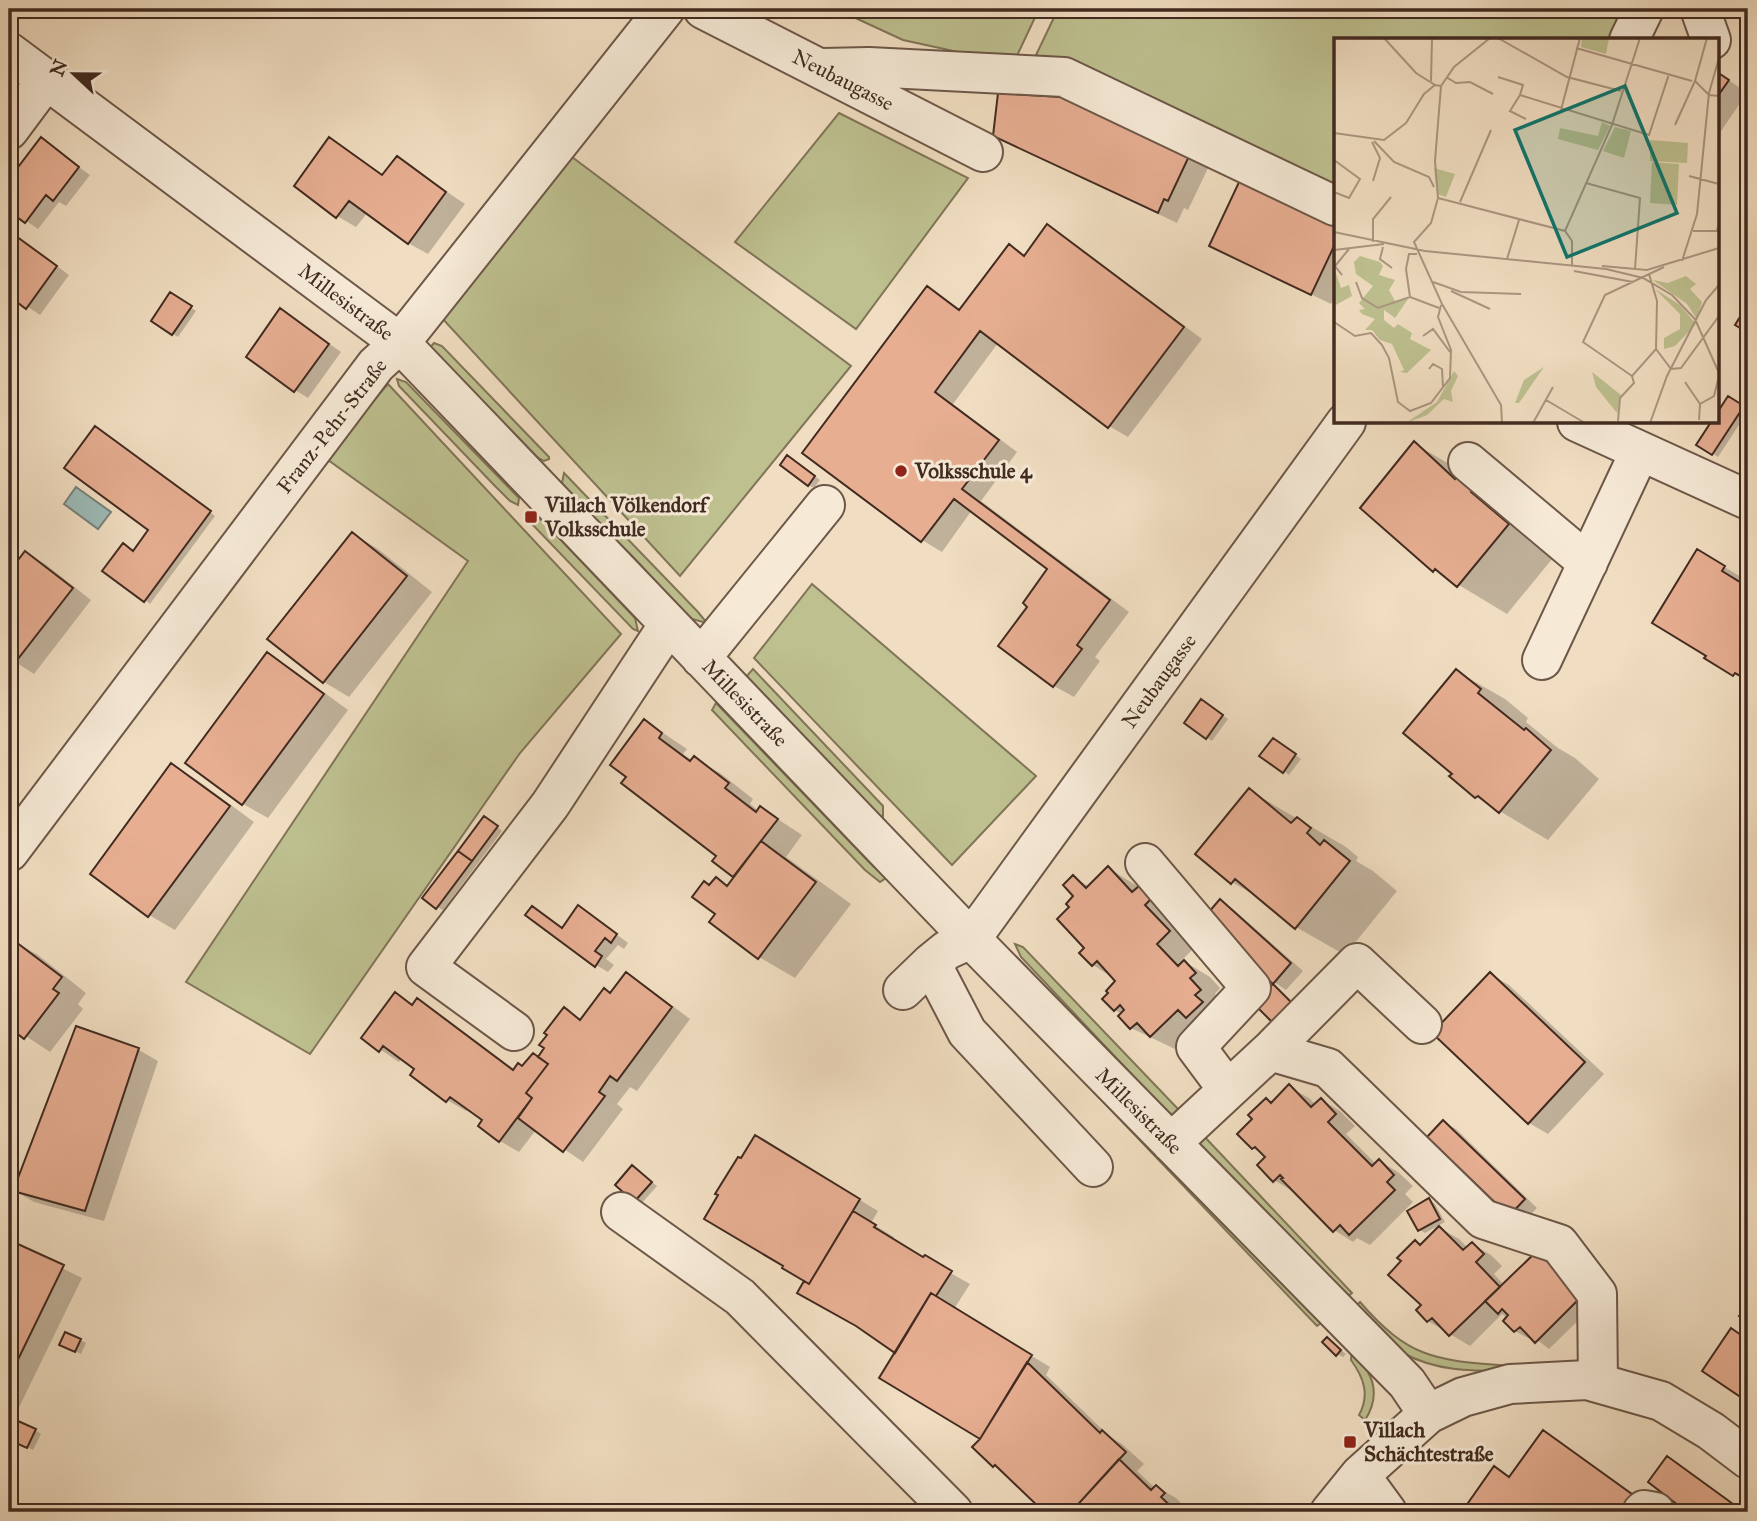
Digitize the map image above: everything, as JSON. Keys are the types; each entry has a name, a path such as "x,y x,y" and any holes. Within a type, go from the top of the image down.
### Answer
{"street":[{"name":"Franz-Pehr-Straße","path":"9,852 376,365 400,343 665,9"},
{"name":"Neubaugasse","path":"704,9 983,152"},
{"path":"1630,38 1644,9"},
{"path":"1700,9 1710,38"},
{"name":"Millesistraße","path":"9,52 400,343 971,939 1407,1383 1428,1414"},
{"path":"823,68 869,67 1064,78 1334,206"},
{"path":"9,130 47,79"},
{"name":"Neubaugasse","path":"971,939 1345,424"},
{"path":"1581,424 1748,500"},
{"path":"1542,660 1640,451"},
{"path":"1468,462 1588,563"},
{"path":"701,658 825,505"},
{"path":"514,1031 426,967 550,805 669,624"},
{"path":"1145,863 1251,988 1196,1047 1228,1090"},
{"path":"903,990 947,950 971,939"},
{"path":"1171,1143 1270,1051 1357,962 1422,1024"},
{"path":"932,963 967,1032 1093,1167"},
{"path":"1270,1051 1328,1068 1483,1219 1559,1244 1597,1294 1598,1383"},
{"path":"621,1212 740,1297 953,1512"},
{"path":"1330,1512 1360,1475 1428,1414 1463,1397 1510,1384 1587,1380 1661,1401 1711,1431 1748,1459"},
{"path":"1360,1475 1387,1512"},
{"path":"1642,1512 1655,1512"}],"green space":[{"path":"836,9 1039,9 1013,64 903,40"},
{"path":"1058,9 1635,9 1621,38 1334,38 1334,196 1036,55"},
{"path":"839,113 968,178 856,329 735,242"},
{"path":"572,157 851,366 680,576 440,316"},
{"path":"434,343 442,346 549,459 544,461 537,457 451,368 427,351"},
{"path":"397,379 406,382 519,498 518,505 495,486 399,386"},
{"path":"388,384 621,634 520,753 310,1054 186,982 468,561 324,457"},
{"path":"564,473 707,623 692,619 680,608 567,491 562,483"},
{"path":"534,518 542,520 635,618 638,631 633,629 529,521"},
{"path":"812,584 1036,776 952,865 754,658"},
{"path":"753,669 883,806 883,817 876,815 745,678"},
{"path":"716,703 886,878 880,882 865,870 712,710"},
{"path":"1015,944 1023,947 1179,1110 1172,1117 1021,957"},
{"path":"1032,1027 1325,1320 1317,1326"},
{"path":"1201,1133 1352,1293 1344,1300 1203,1148 1199,1142"},
{"path":"1360,1302 1395,1336 1411,1347 1445,1359 1511,1366 1512,1371 1456,1369 1416,1359 1403,1353 1354,1308"},
{"path":"1352,1349 1365,1366 1374,1391 1365,1420 1359,1415 1365,1394 1359,1373 1351,1360"}],"water":[{"path":"76,487 111,512 98,529 64,504"}],"building":[{"path":"1718,73 1729,80 1718,96"},
{"path":"998,93 1078,98 1191,152 1168,201 1164,199 1158,213 993,136"},
{"path":"41,137 79,167 53,201 46,195 25,223 9,211 9,179"},
{"path":"329,137 382,175 397,156 446,192 408,244 349,201 336,218 294,186"},
{"path":"1240,180 1334,226 1334,246 1311,295 1209,246"},
{"name":"Volksschule 4","path":"1047,224 1184,327 1108,428 980,331 935,392 999,440 962,489 1110,600 1077,645 1082,649 1053,687 998,646 1027,607 1023,603 1047,569 954,499 921,542 802,453 927,286 959,310 1009,244 1024,256"},
{"path":"9,231 57,266 26,309 9,296"},
{"path":"170,292 192,306 172,335 151,321"},
{"path":"1748,304 1748,333 1735,325"},
{"path":"280,308 329,344 294,392 246,357"},
{"path":"1728,396 1744,406 1712,455 1696,445 1710,424 1718,424 1718,411"},
{"path":"1748,423 1748,440 1740,435"},
{"path":"95,426 211,511 144,602 102,571 123,543 133,551 148,530 64,468"},
{"path":"1414,441 1509,524 1457,587 1435,569 1433,572 1360,508"},
{"path":"787,455 815,476 808,486 780,465"},
{"path":"352,532 407,576 323,683 267,639"},
{"path":"1697,549 1725,566 1722,571 1740,582 1742,578 1748,581 1748,680 1735,673 1733,676 1652,623"},
{"path":"25,551 73,588 14,664 9,660 9,572"},
{"path":"267,652 324,694 242,805 185,763"},
{"path":"1456,669 1481,689 1478,693 1551,750 1499,813 1478,796 1475,798 1449,776 1452,774 1403,733"},
{"path":"1201,699 1223,715 1206,739 1184,723"},
{"path":"644,719 662,733 659,738 690,761 694,756 729,783 725,788 756,812 760,806 778,819 733,877 712,861 716,856 621,783 626,777 610,765"},
{"path":"1273,738 1296,754 1283,773 1259,756"},
{"path":"171,763 230,806 148,917 90,874"},
{"path":"1249,788 1291,823 1297,817 1311,828 1307,833 1320,845 1324,840 1350,861 1295,929 1235,879 1231,884 1195,854"},
{"path":"484,816 498,826 472,861 458,851"},
{"path":"761,841 816,882 758,959 709,922 715,914 692,897 704,881 709,885 716,877 727,886"},
{"path":"458,851 472,861 436,909 422,898"},
{"path":"1108,866 1132,892 1139,886 1151,899 1145,905 1170,931 1157,944 1178,966 1184,960 1196,973 1190,978 1201,990 1195,995 1203,1002 1186,1018 1178,1010 1150,1037 1137,1023 1130,1029 1118,1016 1124,1010 1120,1005 1114,1011 1102,999 1115,981 1097,961 1092,966 1079,953 1084,948 1057,919 1069,907 1066,904 1073,896 1063,885 1073,875 1086,888"},
{"path":"1220,899 1291,963 1273,984 1202,920"},
{"path":"578,905 617,934 611,943 605,938 595,951 602,956 595,967 525,915 532,906 562,928"},
{"path":"12,939 62,977 53,989 59,993 24,1039 9,1027 9,943"},
{"path":"626,972 672,1007 617,1081 610,1076 599,1092 605,1096 563,1152 518,1118 532,1098 526,1093 548,1064 538,1057 544,1048 539,1045 547,1035 544,1033 564,1007 580,1020 604,988 610,993"},
{"path":"1490,972 1585,1062 1528,1124 1432,1033"},
{"path":"1273,984 1291,1002 1272,1022 1253,1003"},
{"path":"395,992 412,1005 417,998 513,1070 518,1063 522,1066 533,1053 548,1064 526,1093 532,1098 499,1142 478,1126 482,1120 450,1097 446,1102 410,1075 414,1069 383,1046 379,1052 361,1038"},
{"path":"76,1026 139,1048 85,1211 13,1191"},
{"path":"1289,1084 1311,1107 1321,1098 1336,1114 1328,1122 1372,1166 1379,1159 1394,1175 1387,1182 1395,1190 1349,1235 1340,1225 1333,1232 1280,1175 1273,1182 1257,1165 1265,1157 1237,1134 1252,1119 1248,1115 1266,1098 1271,1103"},
{"path":"1443,1120 1525,1199 1509,1216 1427,1137"},
{"path":"755,1135 860,1199 809,1284 704,1219 718,1195 715,1194"},
{"path":"632,1165 652,1182 634,1202 615,1185"},
{"path":"1429,1198 1440,1219 1418,1231 1407,1211"},
{"path":"853,1211 923,1257 925,1255 952,1271 936,1296 931,1293 895,1353 856,1326 797,1293 804,1281 809,1284"},
{"path":"1439,1226 1463,1250 1472,1242 1484,1254 1476,1262 1500,1287 1449,1336 1432,1318 1427,1322 1416,1310 1421,1305 1388,1275 1401,1261 1397,1258 1415,1240 1420,1245"},
{"path":"9,1240 64,1265 9,1378"},
{"path":"1537,1251 1582,1296 1535,1343 1520,1327 1514,1332 1503,1321 1508,1315 1502,1309 1498,1314 1485,1301"},
{"path":"931,1293 1032,1355 980,1439 879,1378"},
{"path":"1748,1302 1748,1323 1739,1316"},
{"path":"1731,1328 1748,1340 1748,1402 1702,1371"},
{"path":"65,1332 81,1339 75,1352 59,1345"},
{"path":"1327,1337 1341,1350 1336,1356 1322,1342"},
{"path":"1027,1362 1100,1433 1102,1430 1126,1452 1071,1512 1044,1512 972,1447 980,1439"},
{"path":"18,1421 36,1429 27,1448 9,1440"},
{"path":"1543,1430 1636,1497 1625,1512 1481,1512 1468,1503 1494,1466 1509,1477"},
{"path":"1667,1456 1744,1512 1687,1512 1648,1482"},
{"path":"1119,1459 1151,1490 1156,1485 1165,1493 1161,1497 1177,1512 1071,1512"}],"place":[{"name":"Volksschule 4","path":"901,471"},
{"name":"Villach Völkendorf Volksschule","path":"531,517"},
{"name":"Villach Schächtestraße","path":"1350,1442"}]}
